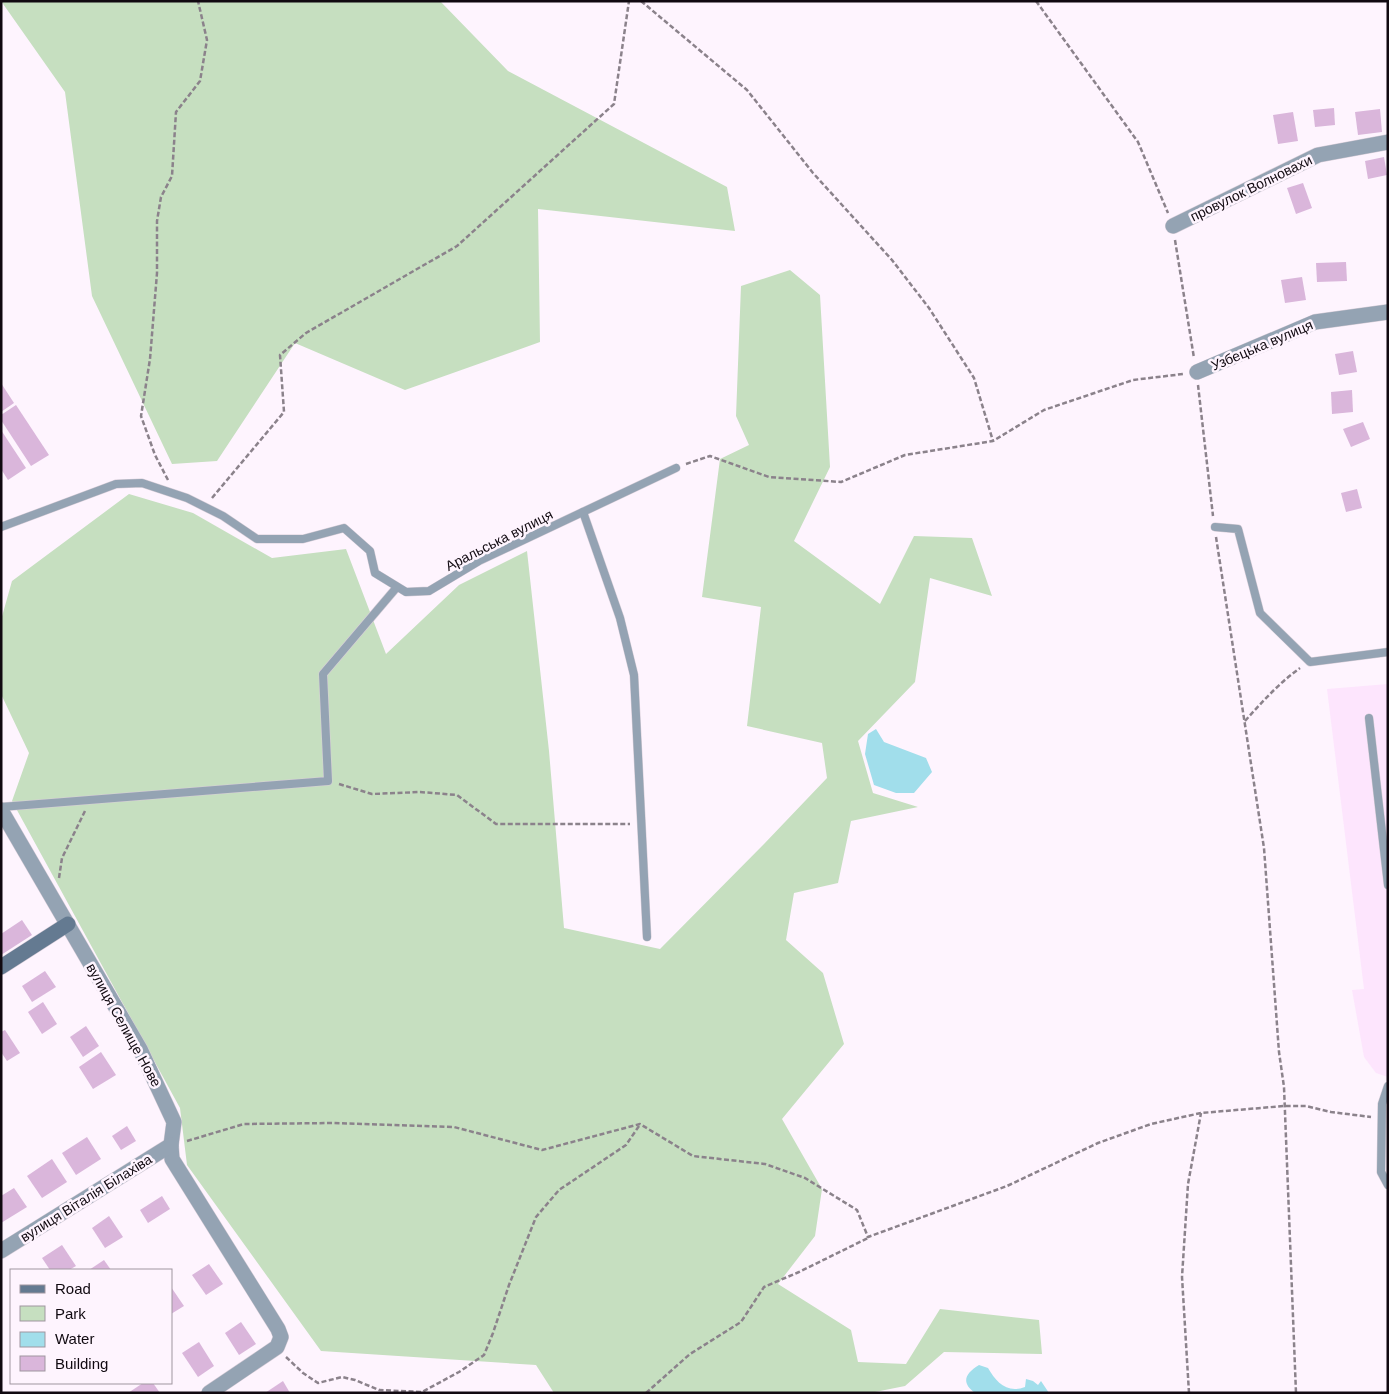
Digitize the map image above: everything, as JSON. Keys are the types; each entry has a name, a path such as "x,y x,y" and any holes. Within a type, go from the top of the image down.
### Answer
{"street":[{"name":"провулок Волновахи","path":"1173,226 1318,155 1388,142"},
{"name":"Узбецька вулиця","path":"1196,372 1315,322 1388,312"},
{"name":"вулиця Селище Нове","path":"1,808 140,1049 174,1122 171,1145 172,1159 278,1329 281,1337 277,1348"},
{"path":"1,967 68,924"},
{"name":"вулиця Віталія Білахіва","path":"1,1250 171,1145"},
{"path":"209,1393 277,1348"}],"lane":[{"name":"Аральська вулиця","path":"1,527 116,484 142,483 176,494 223,516 257,539 302,540 344,528 370,551 375,573 406,592 429,591 479,561 676,468"},
{"path":"583,512 620,618 634,675 648,937"},
{"path":"1215,526 1238,529 1260,613 1310,662 1388,652"},
{"path":"1,808 328,781 323,674 397,587"},
{"path":"1369,718 1388,884"},
{"path":"1388,1086 1382,1104 1382,1172 1388,1185"}],"path":[{"path":"176,494 156,455 141,416 150,360 156,273 157,221 161,197 172,176 176,112 200,81 207,40 198,1"},
{"path":"204,507 284,412 280,356 306,333 458,246 614,104 629,1"},
{"path":"640,1 747,90 814,173 892,260 929,308 974,378 993,441"},
{"path":"1036,1 1138,142 1173,226 1196,372 1215,526 1264,848 1279,1052 1284,1087 1296,1393"},
{"path":"676,468 710,456 769,477 841,482 905,455 993,441 1044,410 1133,380 1196,372"},
{"path":"1245,721 1265,698 1288,677 1310,662"},
{"path":"328,781 372,794 420,792 457,794 496,824 642,824"},
{"path":"55,901 62,858 91,800"},
{"path":"646,1393 690,1354 741,1322 764,1287 799,1272 868,1237 1007,1186 1098,1143 1151,1124 1201,1113 1306,1106 1330,1112 1382,1118"},
{"path":"1189,1393 1182,1277 1188,1184 1201,1113"},
{"path":"171,1145 244,1124 330,1123 454,1126 542,1150 640,1124 693,1156 765,1164 805,1178 857,1210 868,1237"},
{"path":"277,1348 302,1373 318,1383 342,1378 355,1380 379,1390 422,1392 459,1372 484,1354 493,1333 508,1285 536,1217 559,1190 626,1144 640,1124"}],"shaded area":[{"path":"1388,684 1388,1077 1376,1073 1364,1057 1352,990 1364,989 1327,689"}],"green space":[{"path":"1,1 440,1 508,71 727,187 735,231 538,209 540,342 405,390 295,343 217,461 172,464 92,296 65,92"},
{"path":"790,270 820,295 830,467 794,541 880,604 914,536 972,538 992,596 930,578 915,682 858,741 873,793 918,807 851,821 838,883 794,893 786,940 823,973 844,1044 782,1119 822,1189 815,1236 778,1284 851,1330 858,1362 906,1364 940,1309 1039,1320 1042,1354 944,1352 905,1386 870,1393 554,1393 536,1365 321,1351 187,1165 180,1108 12,801 29,753 1,694 1,620 12,581 129,494 193,513 272,558 346,549 386,654 459,585 527,551 549,751 564,928 660,949 827,778 822,743 747,726 761,607 702,597 720,459 749,445 736,416 741,286"}],"water":[{"path":"876,729 884,742 926,758 932,772 914,793 896,793 874,785 865,754 868,734"},
{"path":"979,1365 988,1368 998,1382 1007,1388 1019,1389 1025,1387 1026,1379 1038,1385 1041,1381 1049,1393 975,1393 967,1385 966,1378"}],"building":[{"path":"1334,108 1335,125 1315,127 1313,110"},
{"path":"1380,109 1382,132 1358,135 1355,112"},
{"path":"1293,112 1298,141 1278,144 1273,115"},
{"path":"1384,157 1387,175 1368,179 1365,161"},
{"path":"1303,183 1312,208 1296,214 1287,188"},
{"path":"1346,262 1347,281 1317,282 1316,263"},
{"path":"1302,277 1306,300 1285,303 1281,280"},
{"path":"1353,351 1357,372 1339,375 1335,354"},
{"path":"1,383 14,403 1,412"},
{"path":"1352,390 1353,412 1332,414 1331,392"},
{"path":"16,405 49,455 31,466 1,420 1,415"},
{"path":"1363,422 1370,439 1351,447 1343,429"},
{"path":"1,430 26,468 8,480 1,469"},
{"path":"1357,489 1362,508 1346,512 1341,493"},
{"path":"22,920 32,935 1,955 1,934"},
{"path":"45,971 56,987 32,1002 22,986"},
{"path":"43,1002 57,1024 42,1034 28,1012"},
{"path":"86,1026 99,1046 83,1057 70,1037"},
{"path":"5,1030 20,1053 7,1061 1,1052 1,1032"},
{"path":"101,1052 116,1075 93,1089 79,1067"},
{"path":"127,1126 136,1141 121,1150 112,1136"},
{"path":"87,1137 101,1159 76,1175 62,1153"},
{"path":"52,1159 67,1182 42,1198 27,1176"},
{"path":"14,1188 27,1207 1,1223 1,1196"},
{"path":"162,1196 170,1209 148,1223 140,1210"},
{"path":"109,1216 123,1237 105,1248 92,1228"},
{"path":"62,1245 76,1266 71,1269 49,1269 42,1258"},
{"path":"104,1260 110,1269 90,1269"},
{"path":"209,1264 223,1284 206,1295 192,1275"},
{"path":"172,1288 184,1306 172,1313"},
{"path":"241,1322 256,1344 239,1355 225,1333"},
{"path":"199,1342 214,1366 198,1377 182,1353"},
{"path":"283,1381 290,1393 265,1393"},
{"path":"142,1384 154,1384 160,1393 128,1393"}]}
